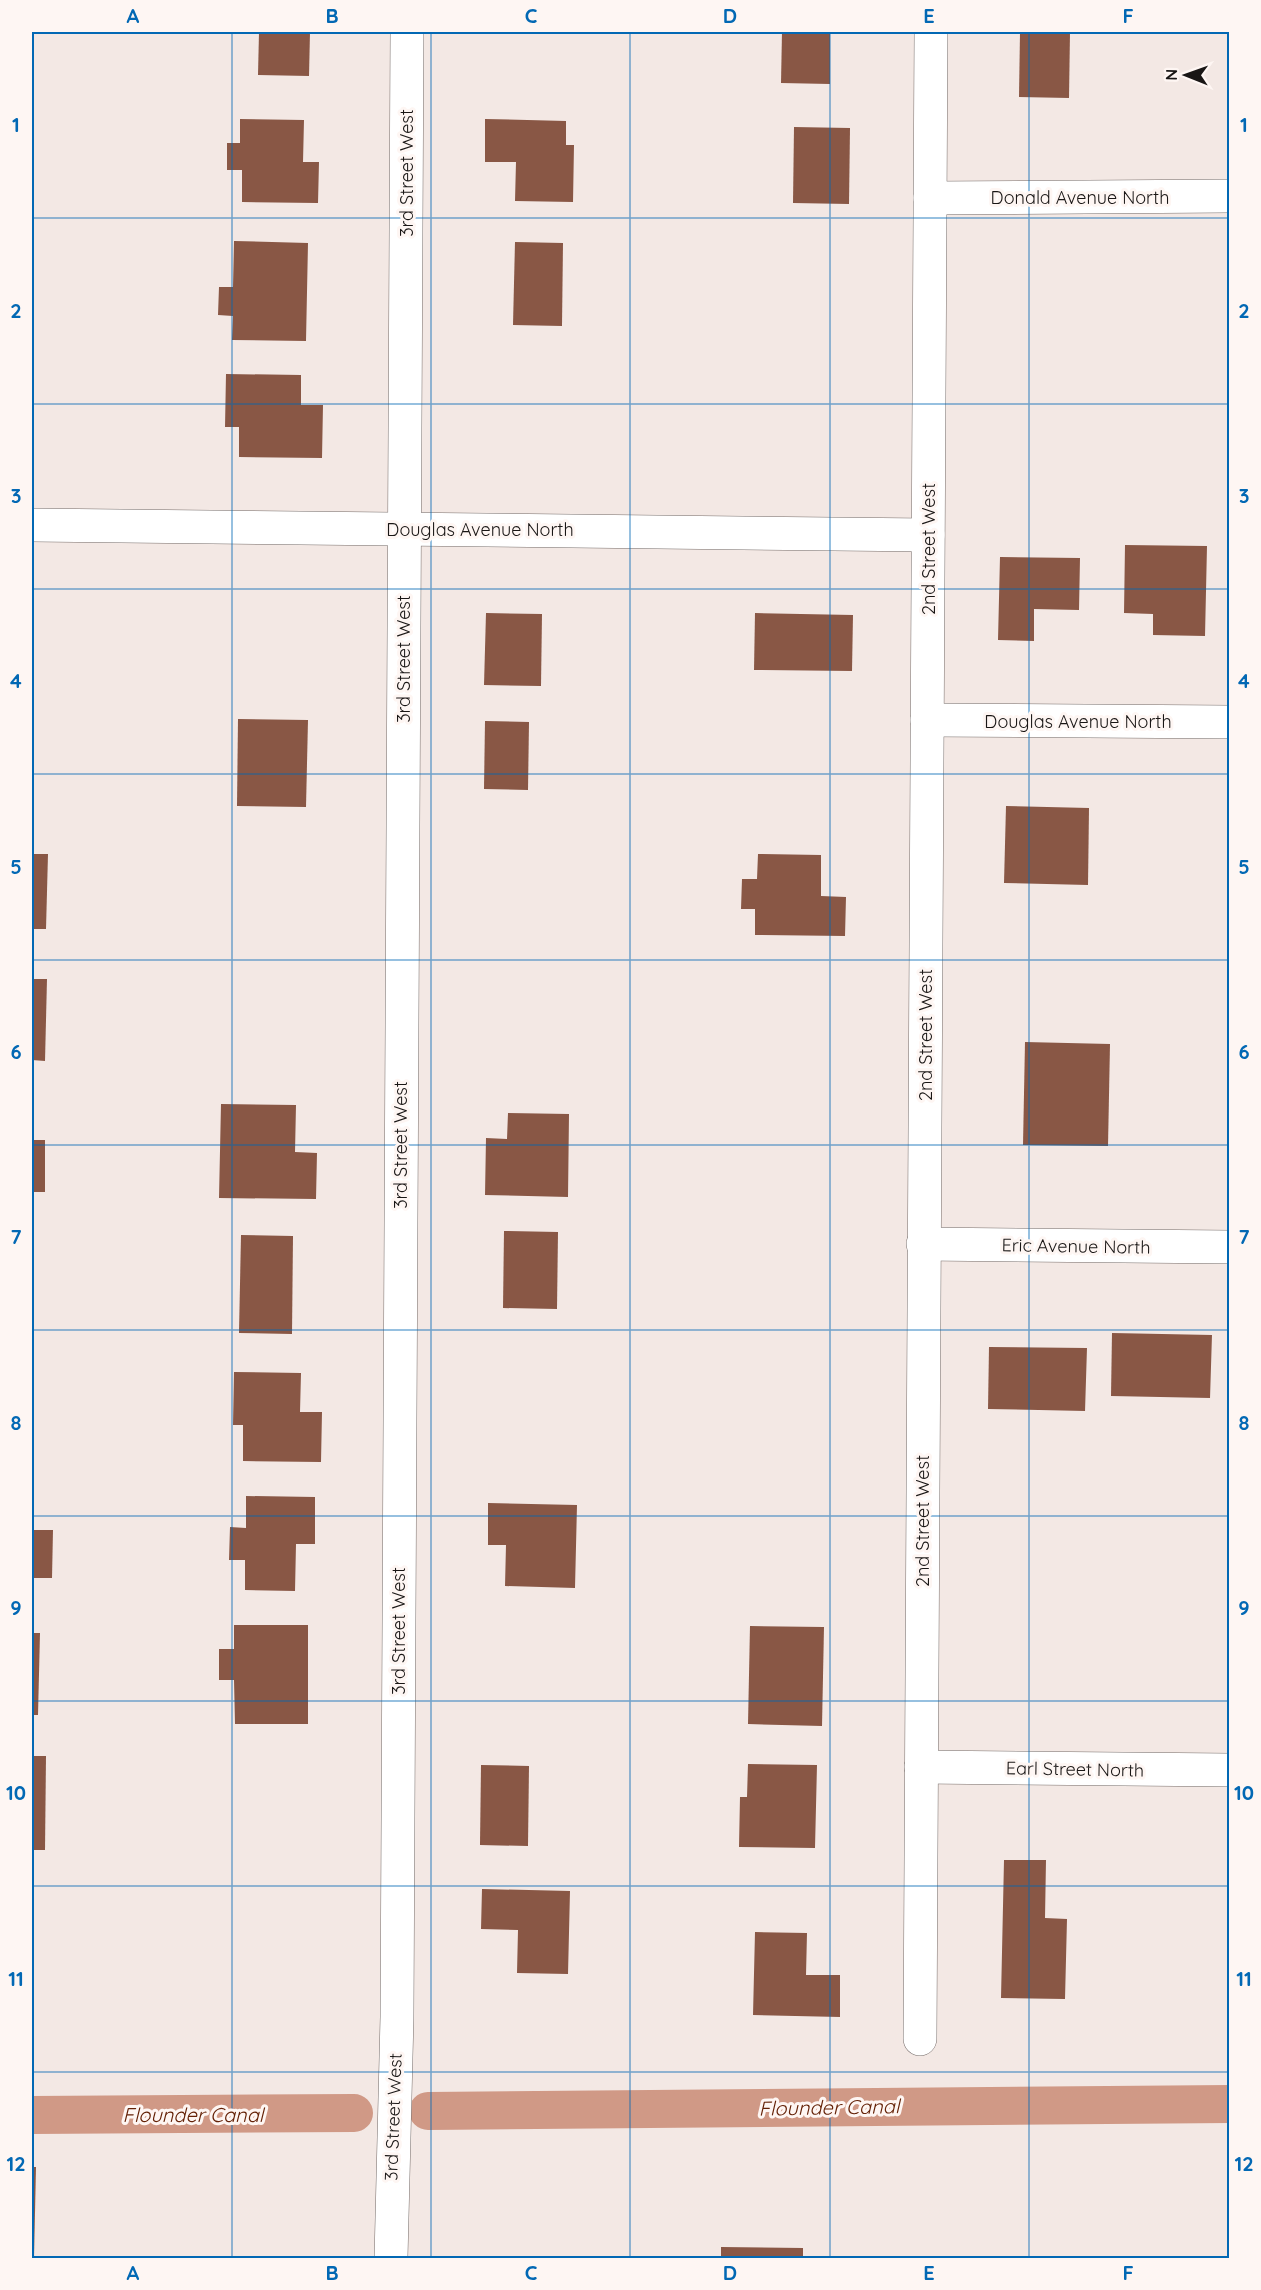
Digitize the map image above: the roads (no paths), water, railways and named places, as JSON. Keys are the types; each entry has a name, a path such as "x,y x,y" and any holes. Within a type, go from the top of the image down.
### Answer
{"street":[{"name":"3rd Street West","path":"391,2259 397,2017 407,32"},
{"name":"2nd Street West","path":"920,2039 932,32"},
{"name":"Donald Avenue North","path":"930,198 1230,196"},
{"name":"Douglas Avenue North","path":"32,525 928,535"},
{"name":"Douglas Avenue North","path":"927,720 1230,722"},
{"name":"Eric Avenue North","path":"923,1244 1230,1247"},
{"name":"Earl Street North","path":"921,1767 1230,1770"}],"waterway":[{"name":"Flounder Canal","path":"428,2111 1230,2104"},
{"name":"Flounder Canal","path":"32,2115 354,2113"}]}
